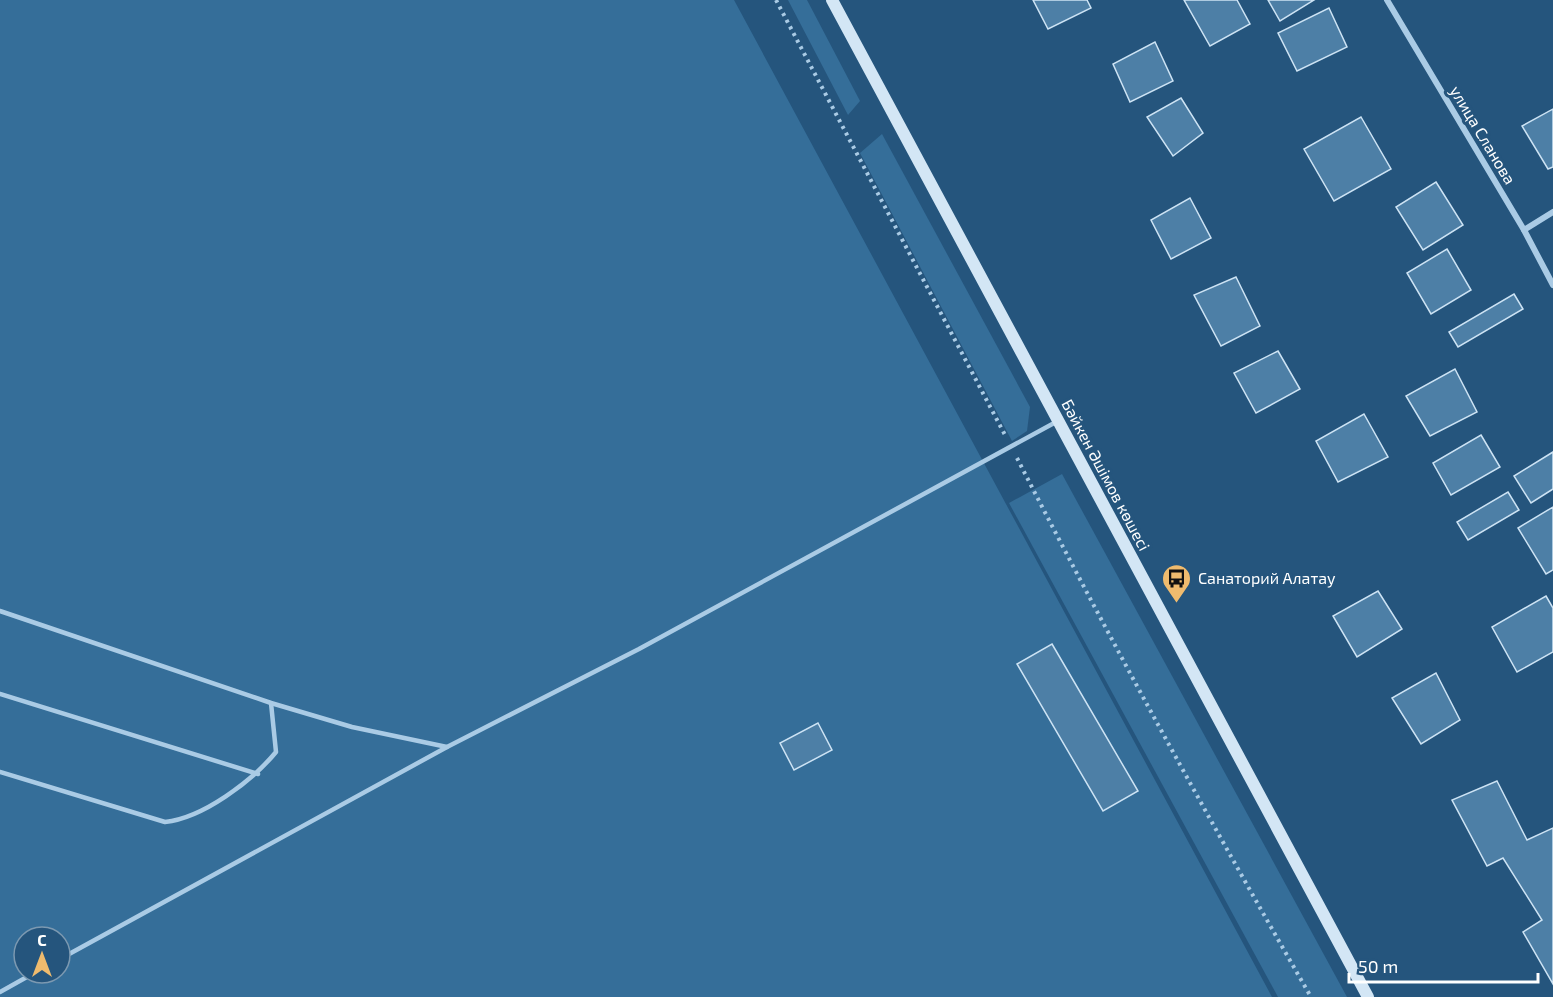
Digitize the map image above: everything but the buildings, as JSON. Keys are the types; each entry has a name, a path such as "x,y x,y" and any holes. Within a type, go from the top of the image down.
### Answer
{"main road":[{"name":"Бәйкен Әшімов көшесі","path":"832,0 1368,997"}],"street":[{"name":"улица Сланова","path":"1387,0 1524,230 1553,285"},
{"path":"1524,230 1553,212"}],"lane":[{"path":"72,952 447,747 639,649 1058,421"},
{"path":"0,611 271,703 352,727 447,747"},
{"path":"0,694 258,774"},
{"path":"0,772 165,822 190,816 258,774 276,752 271,703"}],"path":[{"path":"776,0 1076,573 1218,835 1311,997"}],"shaded area":[{"path":"0,0 734,0 1272,997 0,997"},
{"path":"788,0 807,0 860,101 848,115"},
{"path":"882,134 1030,407 1027,431 1012,441 860,153"},
{"path":"1062,474 1347,997 1278,997 1009,503"}],"place":[{"name":"Санаторий Алатау","path":"1177,604"}]}
